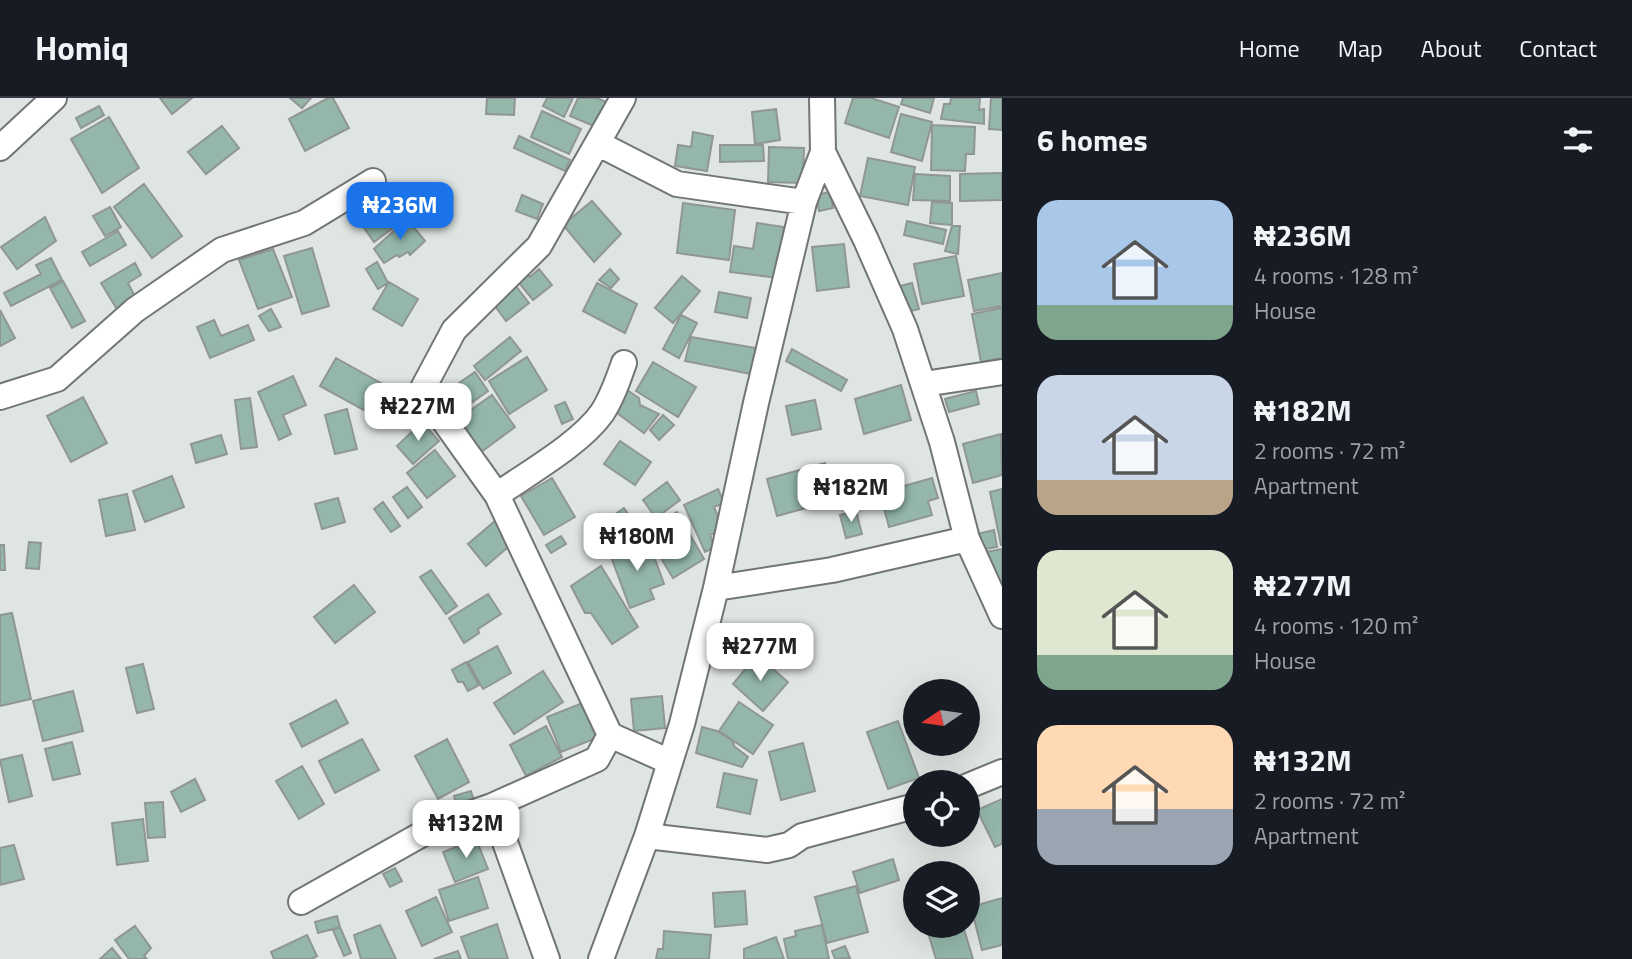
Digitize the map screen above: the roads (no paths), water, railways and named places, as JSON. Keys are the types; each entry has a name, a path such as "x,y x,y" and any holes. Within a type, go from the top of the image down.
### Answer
{"street":[{"path":"0,148 54,98"},
{"path":"623,98 539,246 454,330 422,390 497,495 610,735 670,762"},
{"path":"601,959 647,836 670,762 716,588 756,403 804,202 822,152 822,98"},
{"path":"599,144 677,184 804,202"},
{"path":"822,152 866,240 905,329 925,384 967,539 1002,616"},
{"path":"0,397 57,379 135,310 222,250 304,223 373,181"},
{"path":"497,495 579,437 601,414 614,391 624,363"},
{"path":"925,384 1002,372"},
{"path":"716,588 832,570 967,539"},
{"path":"301,902 440,824 492,806 597,759 610,735"},
{"path":"980,781 1002,772"},
{"path":"492,806 547,959"},
{"path":"647,836 767,850 789,845 802,836 903,809"}]}
